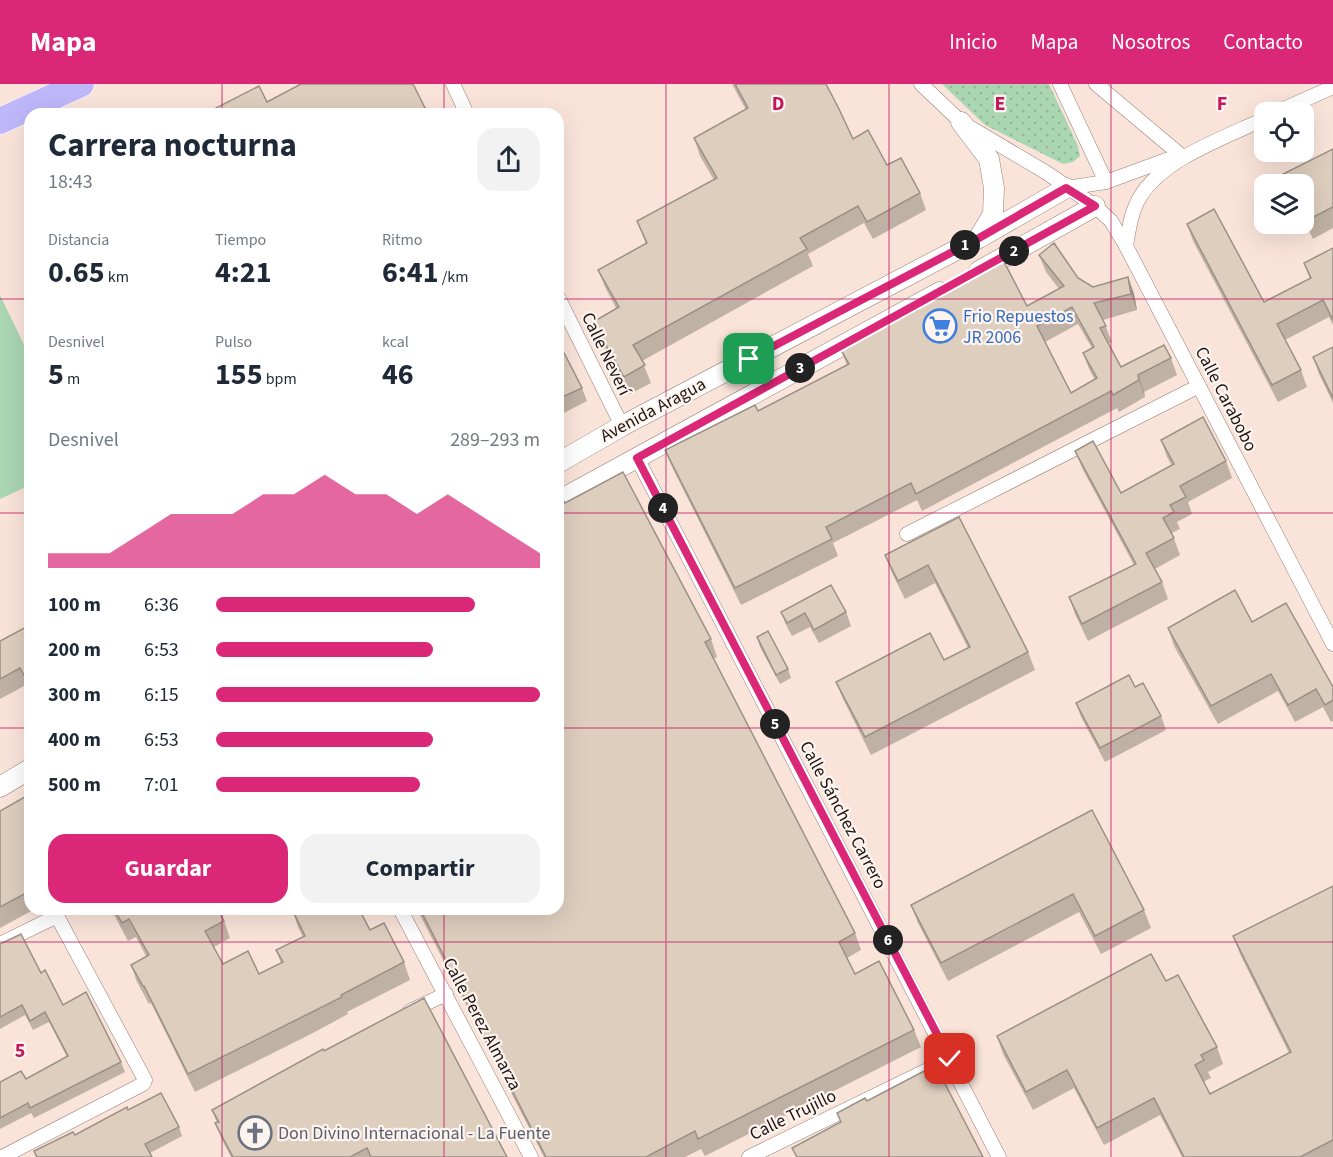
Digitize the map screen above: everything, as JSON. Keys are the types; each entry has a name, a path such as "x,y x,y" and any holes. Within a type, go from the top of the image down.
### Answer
{"highway":[{"path":"28,108 81,84"},
{"path":"0,121 24,110"}],"street":[{"path":"453,84 464,108"},
{"name":"Calle Carabobo","path":"921,84 961,122 1047,173 1095,206 1111,222 1126,246 1333,644"},
{"path":"1060,84 1106,182 1095,206"},
{"path":"1096,84 1183,157"},
{"path":"1293,102 1310,91 1333,87"},
{"path":"961,122 989,159 994,188 993,214 979,238"},
{"path":"1126,246 1130,218 1140,196 1152,181 1183,157 1254,124"},
{"path":"1066,188 1106,182 1166,160 1183,157"},
{"name":"Avenida Aragua","path":"564,460 622,426 979,238 1066,188"},
{"name":"Avenida Aragua","path":"564,498 1095,206"},
{"name":"Calle Neverí","path":"564,309 622,426"},
{"path":"907,534 1199,386"},
{"name":"Calle Sánchez Carrero","path":"637,458 999,1157"},
{"path":"0,787 24,773"},
{"name":"Calle Perez Almarza","path":"403,915 531,1157"},
{"path":"0,944 57,916 145,1080 142,1084 2,1157"},
{"path":"393,1020 446,994"},
{"name":"Calle Trujillo","path":"749,1157 950,1059"}],"green space":[{"path":"942,84 1049,84 1078,146 1080,156 1073,162 1063,164 985,125"},
{"path":"0,295 24,345 24,488 0,499"}],"building":[{"path":"301,84 413,84 425,108 216,108 259,86 267,102"},
{"path":"735,84 826,84 853,139 868,130 887,165 901,158 920,193 867,222 858,206 800,238 807,249 633,345 645,365 624,377 593,322 619,307 598,270 647,243 637,221 717,178 694,138 748,108"},
{"path":"1333,149 1333,207 1314,217 1314,174 1283,174 1307,162 1314,162 1314,158"},
{"path":"1214,209 1264,302 1311,278 1304,263 1333,248 1333,320 1323,300 1277,324 1301,370 1272,385 1187,224"},
{"path":"1054,243 1078,278 1093,287 1128,277 1131,294 1094,303 1106,326 1100,328 1121,367 1164,345 1171,358 1138,375 1139,380 1113,395 1111,391 916,494 911,483 826,527 832,539 735,588 665,450 755,405 758,411 849,364 841,350 919,309 916,303 1002,258 1027,306 1064,286 1039,255","holes":["1072,307 1094,347 1083,353 1097,378 1071,393 1037,326"]},
{"path":"1333,347 1333,398 1313,357"},
{"path":"564,353 582,388 564,396"},
{"path":"1203,417 1226,461 1180,486 1186,497 1170,505 1174,512 1163,518 1174,538 1146,553 1162,582 1082,624 1069,597 1136,564 1075,451 1093,441 1121,493 1174,464 1161,440"},
{"path":"623,472 711,639 705,642 855,933 839,942 855,974 879,961 914,1030 698,1139 695,1131 646,1157 546,1157 423,915 564,915 564,501 565,503"},
{"path":"959,517 1028,652 865,737 836,682 930,633 944,660 970,647 928,565 898,581 885,555"},
{"path":"831,585 846,612 814,630 805,613 787,623 781,612"},
{"path":"1235,590 1252,622 1286,603 1333,687 1333,700 1325,705 1316,689 1288,705 1271,674 1211,706 1168,628"},
{"path":"24,628 24,675 20,668 0,679 0,641"},
{"path":"768,631 788,669 776,675 757,637"},
{"path":"1129,675 1135,687 1143,683 1161,716 1100,748 1076,703"},
{"path":"24,797 24,894 0,907 0,811"},
{"path":"1092,810 1144,910 1095,936 1073,894 941,963 911,905"},
{"path":"1333,886 1333,1140 1300,1157 1184,1157 1154,1098 1097,1128 1067,1070 1026,1092 997,1036 1151,954 1166,981 1178,975 1217,1047 1201,1055 1204,1060 1195,1065 1210,1094 1291,1052 1233,936"},
{"path":"117,915 221,915 224,921 205,931 223,964 248,951 259,974 283,962 276,950 305,936 295,915 362,915 370,930 384,923 404,962 341,995 342,997 188,1074 131,965 149,955 129,919 122,923"},
{"path":"21,934 41,973 45,970 63,1005 86,992 121,1062 30,1108 28,1103 0,1118 0,1082 21,1071 26,1079 68,1056 45,1012 30,1021 22,1005 0,1017 0,944"},
{"path":"424,998 507,1157 371,1157 367,1148 350,1157 233,1157 215,1123 219,1122 212,1110 323,1049 324,1051"},
{"path":"926,1070 933,1083 942,1078 983,1157 797,1157 792,1148 841,1122 837,1113 865,1098 867,1101"},
{"path":"161,1093 179,1127 145,1144 152,1157 37,1157 34,1151 73,1132 75,1135 127,1107 128,1110"}],"place":[{"name":"Frio Repuestos JR 2006","path":"940,326"},
{"name":"Don Divino Internacional - La Fuente","path":"255,1133"}],"route":[{"path":"749,359 979,238 1066,188 1095,206 637,458 950,1059"}]}
